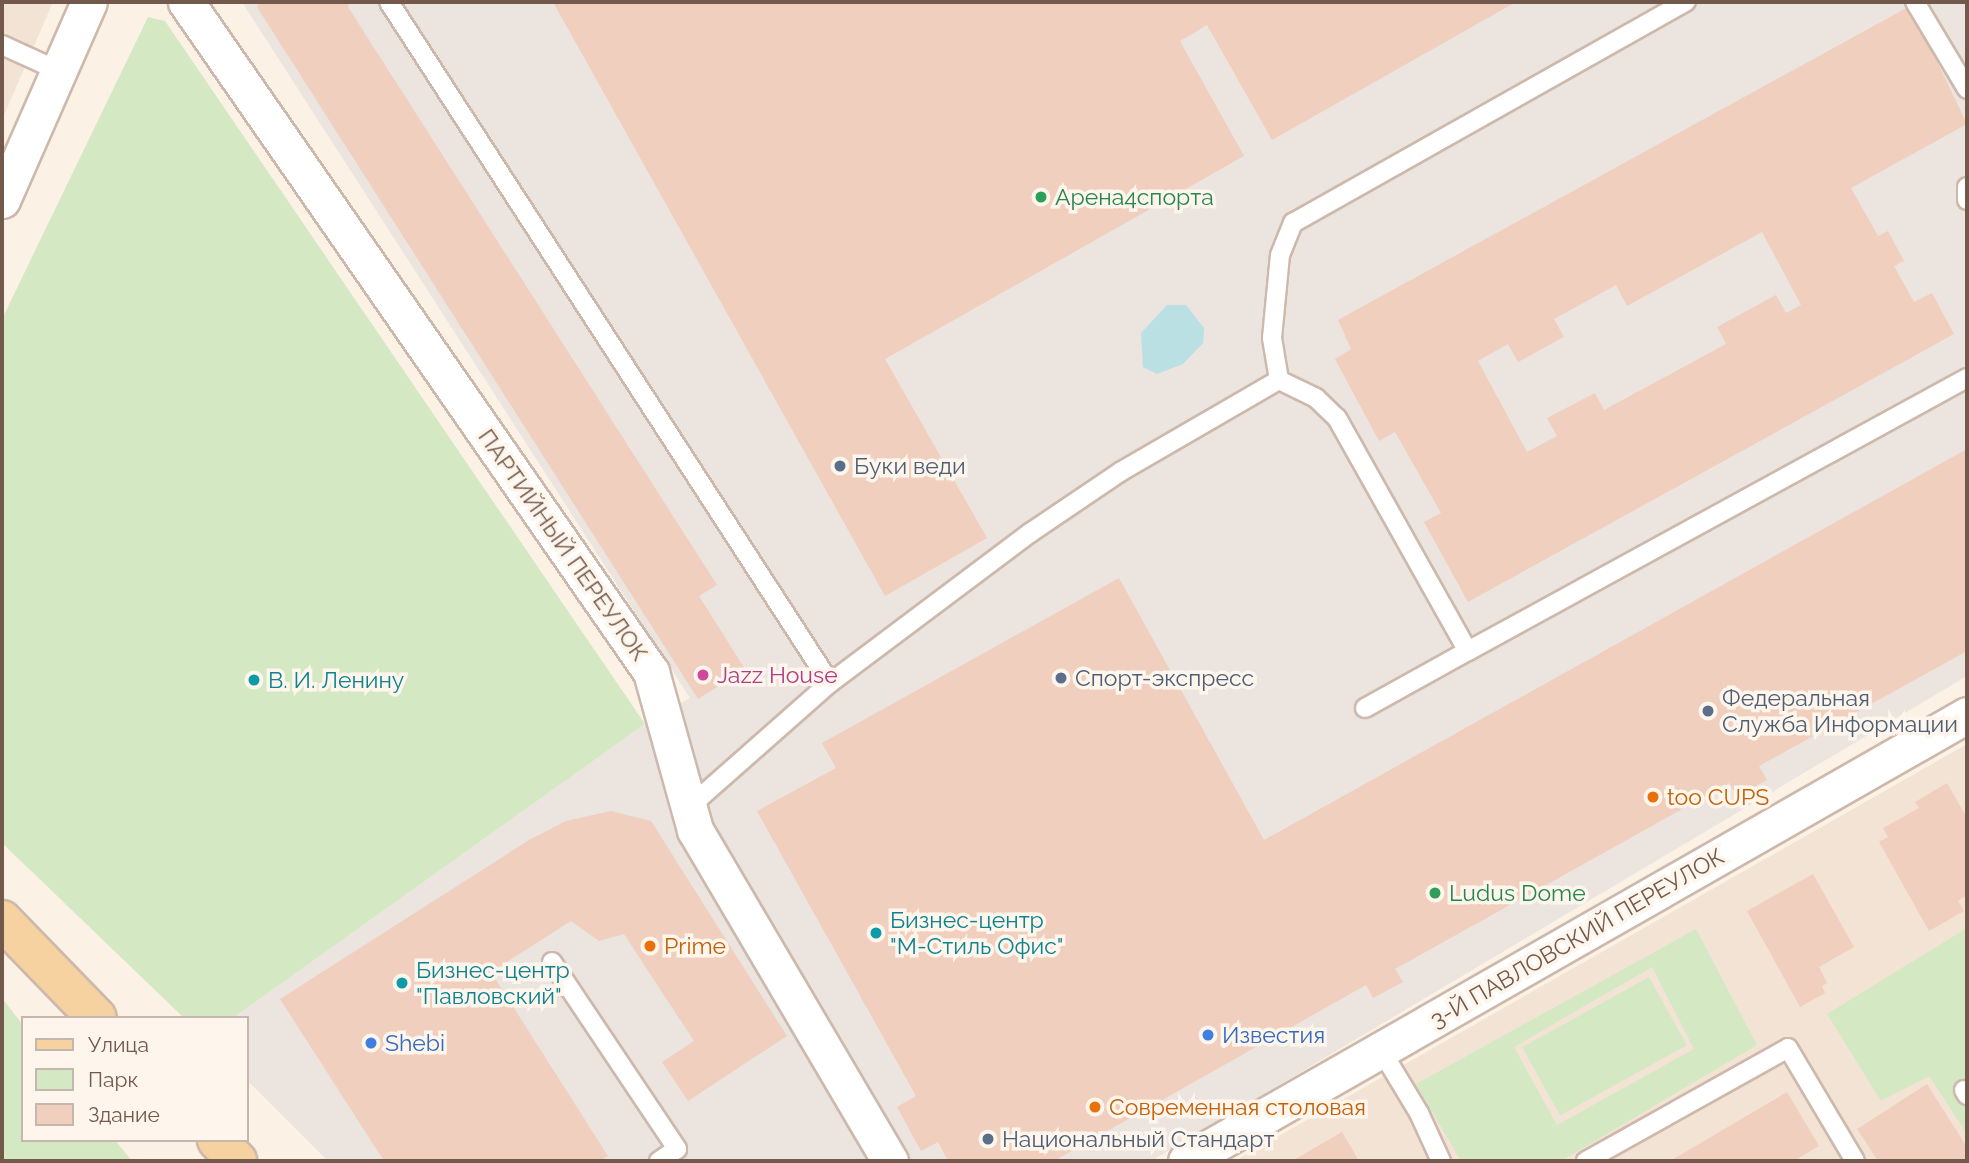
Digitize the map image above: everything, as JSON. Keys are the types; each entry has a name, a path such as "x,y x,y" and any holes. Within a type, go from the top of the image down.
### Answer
{"main road":[{"path":"2,920 95,1016"},
{"path":"219,1142 237,1161"}],"street":[{"path":"2,200 89,2"},
{"name":"ПАРТИЙНЫЙ ПЕРЕУЛОК","path":"186,2 651,672 695,831 890,1161"},
{"name":"3-Й ПАВЛОВСКИЙ ПЕРЕУЛОК","path":"1186,1161 1967,715"}],"lane":[{"path":"389,2 831,683"},
{"path":"1279,380 1273,324 1280,254 1293,223 1686,2"},
{"path":"1915,2 1967,89"},
{"path":"2,45 59,71"},
{"path":"1967,187 1967,200"},
{"path":"1365,708 1967,378"},
{"path":"688,808 831,683 1119,472 1279,380"},
{"path":"1279,380 1316,398 1337,418 1468,651"},
{"path":"552,962 677,1149 659,1161"},
{"path":"1586,1161 1788,1048 1855,1161"},
{"path":"1381,1050 1419,1113 1441,1161"}],"shaded area":[{"path":"2,2 53,2 2,120"},
{"path":"242,2 1967,2 1967,676 1151,1161 328,1161 248,1081 248,1016 236,1016 645,724 690,698"},
{"path":"1967,744 1967,1161 1235,1161"}],"green space":[{"path":"148,17 165,21 645,724 236,1016 182,1016 2,843 2,319"},
{"path":"1967,928 1967,1134 1929,1076 1881,1101 1827,1014"},
{"path":"1696,929 1757,1045 1561,1161 1461,1161 1416,1084","holes":["1652,967 1694,1049 1557,1125 1514,1047"]},
{"path":"1649,977 1687,1045 1560,1116 1522,1047"},
{"path":"2,998 21,1022 21,1142 117,1142 132,1161 2,1161"}],"water":[{"path":"1167,305 1186,305 1204,328 1203,343 1183,364 1157,374 1143,367 1141,333"}],"building":[{"path":"259,2 350,2 348,7 717,585 699,596 745,669 698,699 257,7"},
{"path":"553,2 1516,2 1272,140 1207,25 1180,41 1244,156 885,359 987,538 885,596"},
{"path":"1910,6 1967,124 1851,188 1878,236 1888,231 1904,261 1894,266 1914,302 1932,293 1954,334 1468,602 1424,522 1441,513 1395,432 1379,441 1335,359 1351,349 1338,320","holes":["1762,232 1801,305 1786,313 1776,295 1717,327 1726,344 1604,410 1595,393 1547,418 1557,436 1527,452 1478,361 1508,344 1518,362 1564,337 1554,319 1616,285 1627,306"]},
{"path":"1967,449 1967,651 1759,766 1767,780 1737,796 1729,783 1395,969 1403,982 1373,998 1366,985 1054,1161 948,1161 938,1142 921,1151 897,1107 916,1096 757,811 836,768 822,743 1119,578 1264,840"},
{"path":"1947,783 1967,818 1967,895 1958,901 1964,911 1929,931 1879,842 1888,837 1883,828 1919,808 1915,802"},
{"name":"Бизнес-центр \"Павловский\"","path":"611,811 651,821 787,1036 688,1101 662,1062 694,1041 624,934 599,941 571,921 491,972 608,1156 599,1161 384,1161 280,999 529,840 566,821"},
{"path":"1813,874 1854,947 1819,967 1827,983 1822,986 1825,993 1800,1007 1747,911"},
{"path":"1927,1084 1967,1147 1967,1161 1878,1161 1857,1129"},
{"path":"1787,1092 1819,1146 1794,1161 1670,1161"},
{"path":"1342,1132 1359,1161 1292,1161"}],"place":[{"name":"Арена4спорта","path":"1041,197"},
{"name":"Буки веди","path":"840,466"},
{"name":"Jazz House","path":"703,675"},
{"name":"Спорт-экспресс","path":"1061,678"},
{"name":"В. И. Ленину","path":"254,680"},
{"name":"Федеральная Служба Информации","path":"1708,711"},
{"name":"too CUPS","path":"1653,797"},
{"name":"Ludus Dome","path":"1435,893"},
{"name":"Бизнес-центр \"М-Стиль Офис\"","path":"876,933"},
{"name":"Prime","path":"650,946"},
{"name":"Бизнес-центр \"Павловский\"","path":"402,983"},
{"name":"Известия","path":"1208,1035"},
{"name":"Shebi","path":"371,1043"},
{"name":"Современная столовая","path":"1095,1107"},
{"name":"Национальный Стандарт","path":"988,1139"}]}
